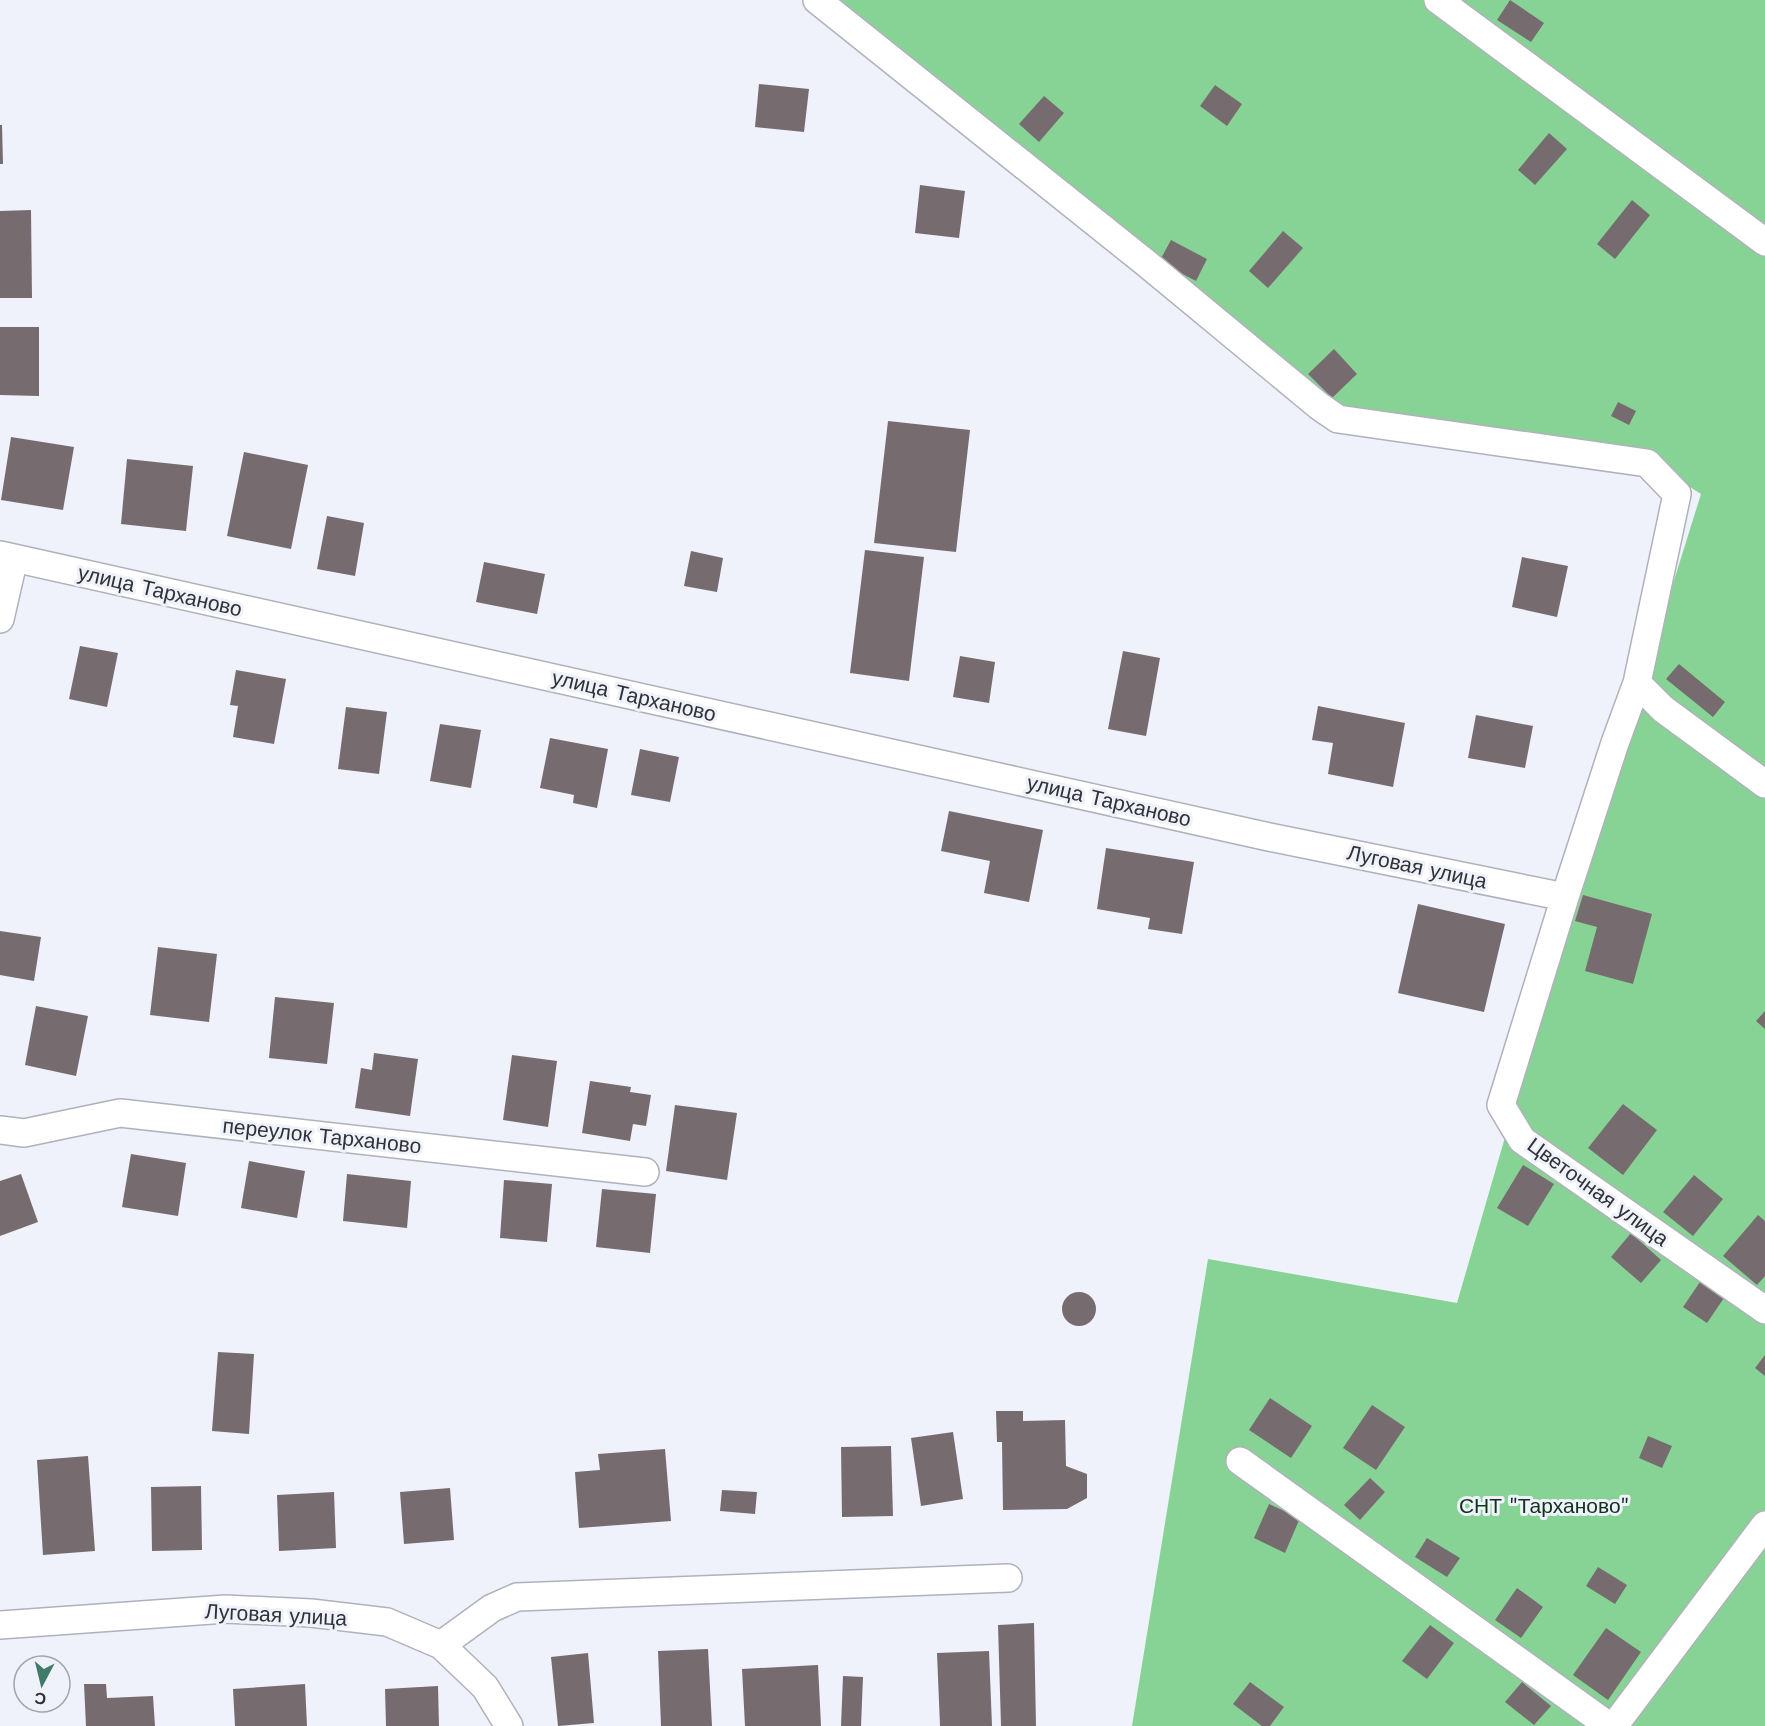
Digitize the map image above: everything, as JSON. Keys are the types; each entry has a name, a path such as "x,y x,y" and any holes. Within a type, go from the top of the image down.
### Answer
{"street":[{"name":"Цветочная улица","path":"817,0 1146,262 1319,406 1338,419 1647,463 1677,494 1637,683 1615,743 1501,1105 1522,1140 1765,1310"},
{"path":"1438,0 1765,242"},
{"path":"0,619 7,557"},
{"name":"улица Тарханово","path":"7,557 1269,837"},
{"path":"1637,683 1663,709 1765,784"},
{"name":"Луговая улица","path":"1269,837 1566,897"},
{"name":"переулок Тарханово","path":"0,1130 24,1132 120,1113 645,1172"},
{"path":"1240,1461 1609,1726"},
{"path":"1614,1726 1765,1525"},
{"path":"441,1645 492,1608 517,1597 1008,1578"},
{"name":"Луговая улица","path":"0,1624 226,1609 311,1613 387,1622 441,1645 485,1687 509,1726"}],"green space":[{"name":"СНТ \"Тарханово\"","path":"818,0 1765,0 1765,1726 1132,1726 1208,1259 1457,1303 1567,923 1701,494 1641,456 1341,412"}],"building":[{"path":"1510,0 1544,23 1531,42 1497,20"},
{"path":"759,84 809,89 804,132 755,127"},
{"path":"1215,85 1242,104 1227,126 1200,106"},
{"path":"1044,96 1064,113 1039,142 1019,124"},
{"path":"0,125 2,125 3,164 0,164"},
{"path":"1549,133 1567,149 1535,185 1518,170"},
{"path":"920,185 965,191 959,238 915,233"},
{"path":"1632,200 1650,215 1615,259 1597,244"},
{"path":"31,210 32,298 0,298 0,211"},
{"path":"1283,231 1303,248 1268,288 1249,271"},
{"path":"1171,240 1207,259 1196,281 1159,262"},
{"path":"0,327 39,327 39,396 0,395"},
{"path":"1334,349 1357,374 1332,398 1308,374"},
{"path":"1618,402 1636,411 1629,425 1611,416"},
{"path":"888,421 970,430 956,552 874,543"},
{"path":"11,437 74,447 63,510 1,500"},
{"path":"244,452 308,465 291,549 227,536"},
{"path":"127,459 193,466 186,531 121,524"},
{"path":"327,516 364,523 355,576 317,569"},
{"path":"865,550 924,557 909,681 850,673"},
{"path":"691,551 723,558 717,592 684,586"},
{"path":"1522,557 1568,566 1557,617 1512,607"},
{"path":"484,562 545,574 537,614 476,602"},
{"path":"80,646 118,653 107,707 69,699"},
{"path":"1123,651 1160,658 1146,736 1108,729"},
{"path":"960,656 995,662 989,703 953,697"},
{"path":"1679,664 1725,702 1713,717 1666,679"},
{"path":"236,670 286,679 274,744 233,737 238,706 230,705"},
{"path":"1318,706 1405,723 1393,787 1328,774 1333,743 1312,740"},
{"path":"346,707 387,712 379,774 338,769"},
{"path":"1476,715 1533,726 1525,768 1468,758"},
{"path":"440,724 481,730 471,788 430,781"},
{"path":"550,738 608,749 597,808 573,803 574,795 540,788"},
{"path":"640,749 679,757 670,802 631,795"},
{"path":"949,811 1043,830 1029,902 984,893 990,861 941,851"},
{"path":"1106,848 1194,862 1182,934 1148,929 1150,918 1097,909"},
{"path":"1583,895 1652,914 1633,984 1585,971 1597,927 1575,921"},
{"path":"1418,904 1505,924 1484,1012 1398,993"},
{"path":"0,931 41,937 34,981 0,975"},
{"path":"158,947 217,954 209,1022 150,1015"},
{"path":"275,997 334,1003 327,1064 269,1058"},
{"path":"36,1006 88,1016 76,1076 25,1065"},
{"path":"1765,1011 1765,1029 1756,1021"},
{"path":"374,1053 418,1059 410,1116 355,1108 361,1068 372,1070"},
{"path":"512,1055 557,1061 548,1127 503,1120"},
{"path":"590,1081 631,1087 630,1092 651,1095 646,1126 633,1124 630,1141 582,1133"},
{"path":"1623,1104 1657,1130 1623,1175 1588,1148"},
{"path":"675,1105 737,1113 727,1180 666,1171"},
{"path":"131,1154 186,1163 178,1216 122,1207"},
{"path":"249,1161 305,1171 297,1218 241,1208"},
{"path":"1523,1165 1554,1184 1528,1226 1497,1208"},
{"path":"21,1174 38,1222 0,1236 0,1181"},
{"path":"347,1174 411,1181 407,1228 343,1221"},
{"path":"1694,1175 1723,1199 1693,1236 1663,1212"},
{"path":"504,1180 552,1184 547,1242 500,1238"},
{"path":"602,1189 656,1194 650,1253 596,1247"},
{"path":"1758,1215 1765,1221 1765,1276 1757,1285 1723,1256"},
{"path":"1631,1233 1661,1260 1641,1283 1611,1257"},
{"path":"1700,1282 1724,1298 1707,1323 1683,1307"},
{"path":"1079,1292 1091,1297 1096,1309 1091,1321 1079,1326 1067,1321 1062,1309 1067,1297"},
{"path":"218,1352 254,1354 249,1434 212,1431"},
{"path":"1765,1355 1765,1376 1755,1368"},
{"path":"1270,1398 1312,1426 1291,1458 1249,1430"},
{"path":"1372,1405 1405,1427 1376,1470 1343,1448"},
{"path":"996,1411 1023,1411 1023,1421 1065,1420 1066,1466 1087,1474 1087,1498 1067,1509 1003,1510 1002,1442 997,1442"},
{"path":"953,1432 963,1499 921,1506 911,1438"},
{"path":"1648,1436 1672,1446 1662,1468 1639,1458"},
{"path":"891,1446 893,1516 842,1517 841,1447"},
{"path":"665,1449 671,1521 579,1528 575,1472 600,1470 598,1454"},
{"path":"88,1456 95,1551 43,1555 37,1460"},
{"path":"1370,1478 1385,1492 1360,1520 1344,1505"},
{"path":"201,1486 202,1550 152,1551 151,1487"},
{"path":"450,1488 454,1540 404,1544 400,1492"},
{"path":"722,1490 757,1492 755,1514 720,1511"},
{"path":"334,1492 336,1548 279,1551 277,1495"},
{"path":"1269,1504 1300,1518 1285,1553 1254,1538"},
{"path":"1427,1538 1460,1558 1447,1577 1415,1557"},
{"path":"1598,1567 1627,1585 1615,1604 1586,1586"},
{"path":"1517,1588 1543,1607 1521,1638 1495,1620"},
{"path":"1034,1623 1036,1726 1001,1726 998,1625"},
{"path":"1430,1625 1454,1643 1427,1679 1402,1661"},
{"path":"1606,1628 1641,1652 1608,1700 1573,1675"},
{"path":"708,1649 712,1726 661,1726 658,1651"},
{"path":"989,1651 992,1726 940,1726 937,1653"},
{"path":"588,1653 594,1723 558,1726 551,1657"},
{"path":"818,1665 821,1726 745,1726 742,1669"},
{"path":"843,1676 863,1677 861,1726 841,1726"},
{"path":"1250,1682 1284,1707 1270,1726 1262,1726 1233,1704"},
{"path":"1522,1682 1551,1706 1534,1725 1505,1702"},
{"path":"84,1684 106,1684 107,1698 153,1696 155,1726 86,1726"},
{"path":"305,1684 307,1726 235,1726 233,1689"},
{"path":"438,1686 439,1726 386,1726 385,1689"}]}
